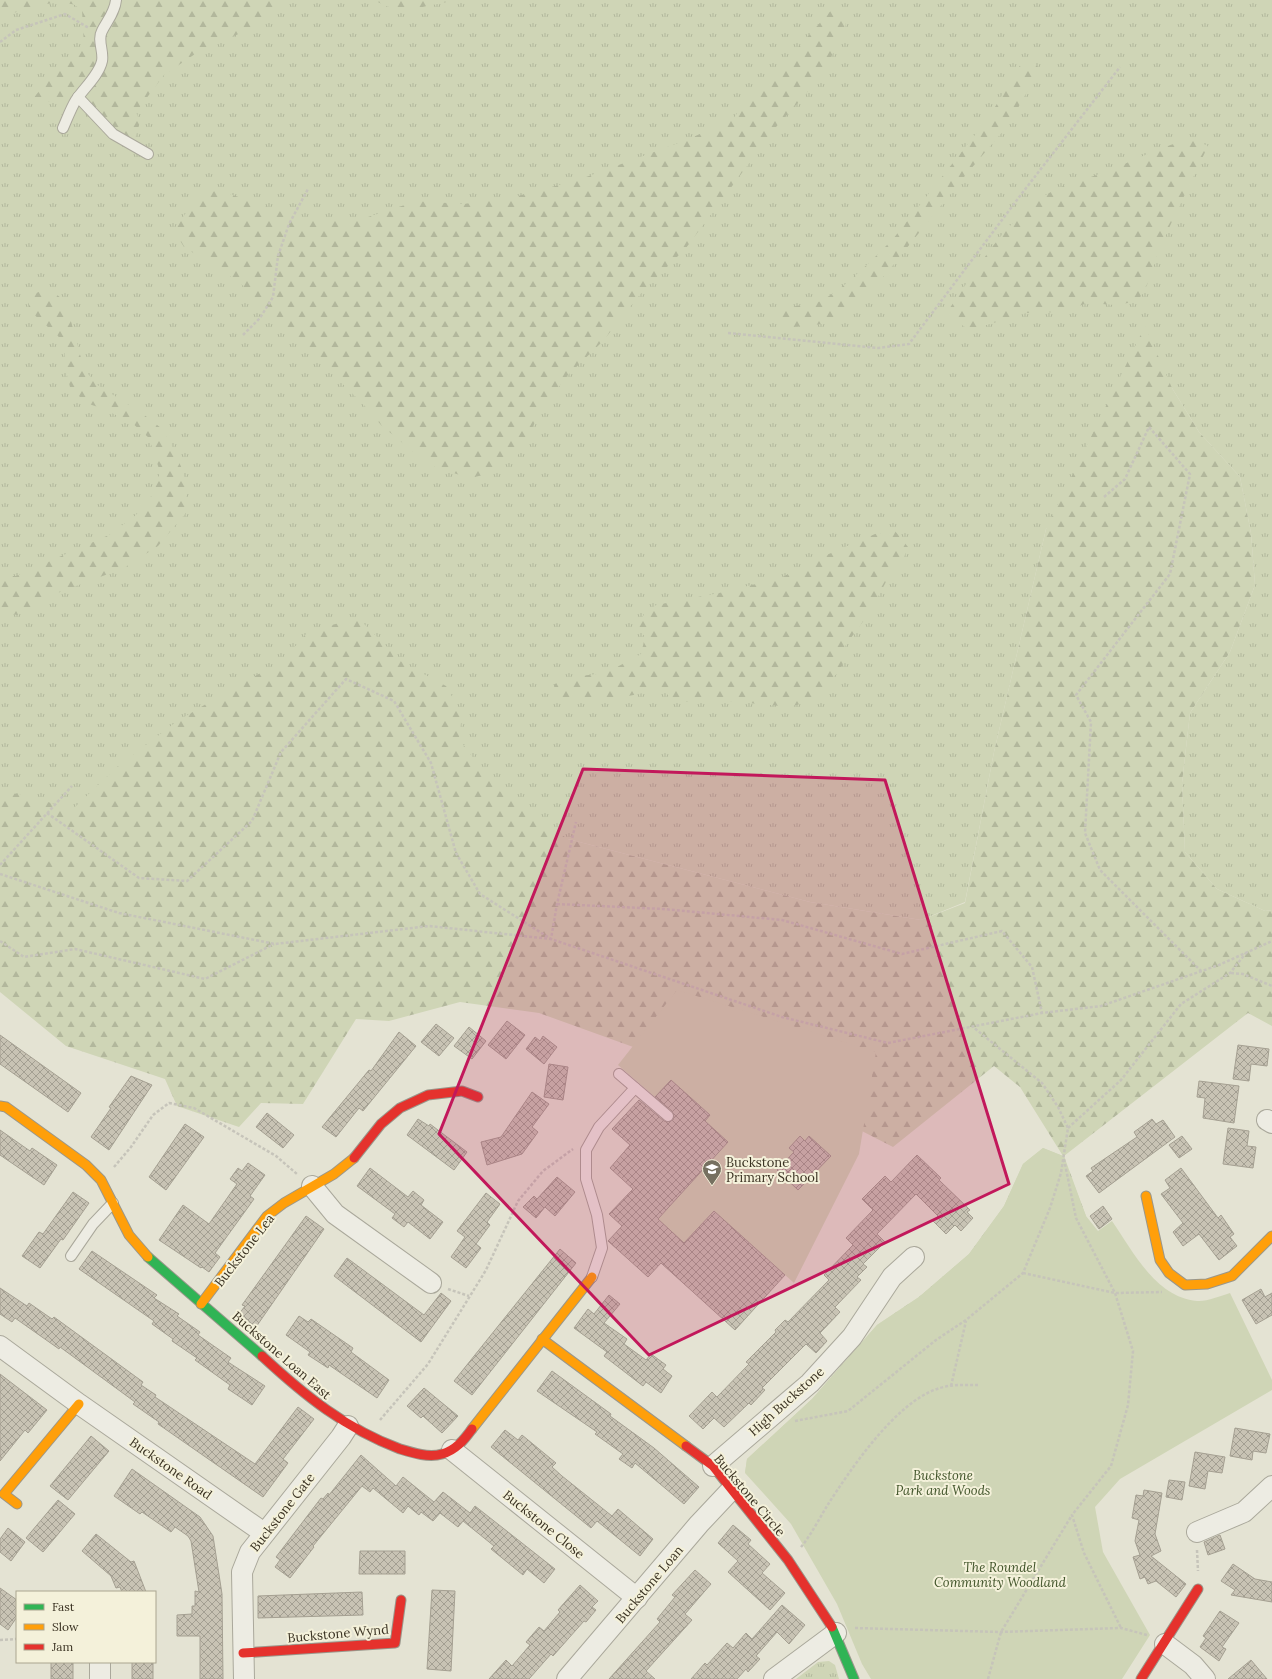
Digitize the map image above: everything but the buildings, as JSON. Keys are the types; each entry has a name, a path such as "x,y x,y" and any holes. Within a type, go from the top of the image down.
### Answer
{"street":[{"name":"Buckstone Lea","path":"201,1304 267,1216 284,1203 334,1174 357,1156 381,1124 400,1108 428,1095 462,1091 478,1097"},
{"name":"Buckstone Loan East","path":"0,1106 6,1108 86,1165 101,1180 129,1235 141,1250 201,1304 236,1332 290,1383 348,1426 390,1446 416,1454 439,1455 452,1450"},
{"path":"312,1186 335,1214 414,1265 431,1283"},
{"path":"1146,1196 1160,1260 1169,1273 1185,1285 1207,1284 1232,1276 1272,1236"},
{"name":"High Buckstone","path":"713,1466 810,1383 852,1337 892,1277 919,1255"},
{"path":"452,1450 461,1443 592,1276"},
{"name":"Buckstone Circle","path":"542,1339 713,1466 788,1560 836,1633 854,1679"},
{"name":"Buckstone Road","path":"0,1346 79,1404 264,1533"},
{"path":"17,1504 4,1494 79,1404"},
{"name":"Buckstone Gate","path":"244,1679 242,1572 250,1552 341,1437 348,1426"},
{"name":"Buckstone Close","path":"452,1450 637,1598"},
{"path":"1197,1532 1244,1512 1272,1486"},
{"name":"Buckstone Loan","path":"567,1679 699,1524 731,1490"},
{"path":"1141,1679 1165,1644 1198,1589"},
{"name":"Buckstone Wynd","path":"243,1653 396,1643 401,1600"},
{"path":"774,1679 836,1633"},
{"path":"1165,1644 1193,1665 1204,1679"},
{"path":"100,1663 100,1679"}],"lane":[{"path":"63,128 78,97 97,73 102,62 100,37 102,30 108,23 116,0"},
{"path":"78,97 113,134 148,154"},
{"path":"619,1074 668,1116"},
{"path":"592,1276 602,1248 597,1215 586,1179 586,1150 598,1127 635,1088"},
{"path":"70,1256 93,1224 113,1203"}],"path":[{"path":"0,42 16,30 65,14 90,28 102,30"},
{"path":"728,334 878,348 909,344 1022,192 1120,67"},
{"path":"243,335 260,318 273,297 278,256 289,224 308,189"},
{"path":"1104,497 1125,479 1149,427 1190,474 1170,574 1076,695 1091,722 1085,833 1100,870 1201,971"},
{"path":"47,813 140,878 187,881 252,821 281,752 346,679 394,701 431,763 456,853 480,894 551,940"},
{"path":"0,865 72,786"},
{"path":"551,940 557,904 576,822"},
{"path":"0,874 119,913 275,944 429,926 551,940 782,1017 888,1043 1042,1013 1101,1006 1201,971 1272,941"},
{"path":"557,904 663,910 782,920 902,954 1002,931 1032,967 1042,1013"},
{"path":"0,942 24,956 75,949 205,979 275,944"},
{"path":"1068,1128 1121,1080 1181,1004 1230,973 1246,953"},
{"path":"1230,973 1242,974 1272,986"},
{"path":"787,1422 848,1411 936,1340 966,1320 1023,1273 1050,1208 1063,1156 1068,1128 1058,1107 1042,1083 973,1027"},
{"path":"101,1180 131,1147 153,1115 169,1103 194,1108 276,1156 312,1186"},
{"path":"367,1436 395,1400 428,1364 486,1270 518,1201 543,1171 577,1146 586,1150"},
{"path":"988,1679 1001,1632 1072,1515 1111,1466 1128,1406 1133,1351 1115,1293 1076,1218 1063,1156"},
{"path":"1023,1273 1115,1293 1168,1292 1185,1285"},
{"path":"431,1283 470,1296"},
{"path":"950,1386 966,1320"},
{"path":"788,1560 802,1546 829,1504 889,1423 916,1400 936,1389 950,1386 979,1384"},
{"path":"1072,1515 1084,1553 1121,1628"},
{"path":"1197,1532 1198,1589"},
{"path":"836,1633 847,1628 1001,1632 1121,1628 1150,1635 1165,1644"},
{"path":"0,1640 16,1639"}],"highlighted area":[{"path":"583,769 885,780 1009,1184 649,1355 439,1134"}],"green space":[{"path":"0,0 1272,0 1272,910 1265,911 1217,889 1185,852 1182,783 1190,713 1230,652 1255,585 1251,533 1240,477 1199,432 1172,388 1046,529 994,752 965,902 921,920 810,902 568,839 0,835"},
{"path":"0,0 282,0 247,30 195,54 164,75 136,112 140,122 135,139 119,135 109,127 91,104 80,95 41,103 30,102 47,82 84,46 82,10 72,4 44,4 24,9 0,21"},
{"path":"374,0 452,0 415,8 402,9 389,7"},
{"path":"834,7 847,11 845,29 830,59 806,94 776,127 686,248 642,292 603,341 567,376 541,411 517,456 489,474 469,478 429,465 381,425 364,405 239,282 184,247 174,231 197,196 218,190 309,221 365,218 417,201 463,204 510,198 578,180 689,139 734,118 752,91 779,69"},
{"path":"1031,60 1038,67 1033,81 1009,124 885,275 844,316 832,323 792,327 773,320 771,311 822,301 847,283 893,239 989,117 1022,62"},
{"path":"1190,138 1208,146 1159,249 1147,285 1138,301 1117,305 1087,303 1063,312 1026,313 970,330 945,315 1001,236 1014,221 1044,196 1065,186"},
{"path":"45,289 56,294 62,299 69,314 84,369 96,384 143,414 161,428 171,444 183,471 187,489 185,514 158,546 124,568 60,592 17,615 6,612 0,607 0,585 9,576 16,576 109,535 136,515 153,494 160,472 149,438 131,422 101,408 86,403 70,387 67,375 64,346 58,336 30,311 28,302 32,295"},
{"path":"1145,326 1172,388 1199,432 1240,477 1251,533 1255,585 1230,652 1190,713 1182,783 1185,852 1217,889 1265,911 1272,910 1272,1026 1248,1013 1064,1156 1086,1216 745,1473 747,1459 812,1399 877,1325 919,1297 969,1254 1004,1206 1023,1164 1043,1148 1063,1156 1020,1087 994,1066 893,1147 852,1126 539,1013 460,1002 389,1021 356,1019 303,1104 261,1103 239,1127 177,1106 165,1079 66,1046 0,992 0,792 19,794 73,809 117,767 176,722 236,686 280,663 309,631 358,618 403,663 446,686 462,714 459,739 495,787 525,811 568,839 810,902 921,920 965,903 994,752 1046,529"},
{"path":"895,531 908,547 902,562 888,578 870,612 845,646 846,657 840,670 814,699 791,707 708,699 679,703 659,688 607,700 577,701 566,699 556,691 554,685 562,678 606,673 641,654 645,637 638,628 644,614 656,605 719,593 781,578 808,563 875,534"},
{"path":"677,990 876,1052 859,1154 794,1283 714,1211 684,1243 658,1219 728,1142 705,1121 710,1115 671,1080 655,1097 618,1065"},
{"name":"Buckstone Park and Woods","path":"1043,1148 1063,1156 1086,1216 1098,1231 1112,1221 1137,1258 1157,1282 1182,1298 1197,1301 1209,1300 1230,1293 1272,1380 1272,1390 1120,1479 1095,1507 1103,1552 1150,1635 1122,1679 871,1679 862,1664 837,1604 791,1524 745,1473 747,1459 812,1399 877,1325 919,1297 969,1254 1004,1206 1023,1164"},
{"path":"829,1661 835,1665 839,1679 796,1679 818,1662"}],"traffic: fast":[{"path":"148,1257 262,1356"},
{"path":"832,1627 854,1679"}],"traffic: slow":[{"path":"0,1106 6,1107 86,1165 101,1180 129,1235 148,1257"},
{"path":"201,1304 267,1216 284,1203 334,1174 354,1158"},
{"path":"1146,1196 1160,1260 1169,1273 1185,1285 1207,1284 1232,1276 1272,1236"},
{"path":"472,1429 592,1277"},
{"path":"542,1339 686,1446"},
{"path":"17,1504 4,1494 79,1404"}],"traffic: jam":[{"path":"354,1158 381,1124 400,1108 428,1095 462,1091 478,1097"},
{"path":"262,1356 326,1410 362,1432 400,1449 426,1455 442,1454 456,1447 463,1441 472,1429"},
{"path":"686,1446 713,1466 788,1560 832,1627"},
{"path":"1141,1679 1198,1589"},
{"path":"243,1653 395,1643 401,1600"}],"place":[{"name":"Buckstone Primary School","path":"712,1186"}],"park label":[{"name":"The Roundel Community Woodland","path":"1000,1574"}]}
